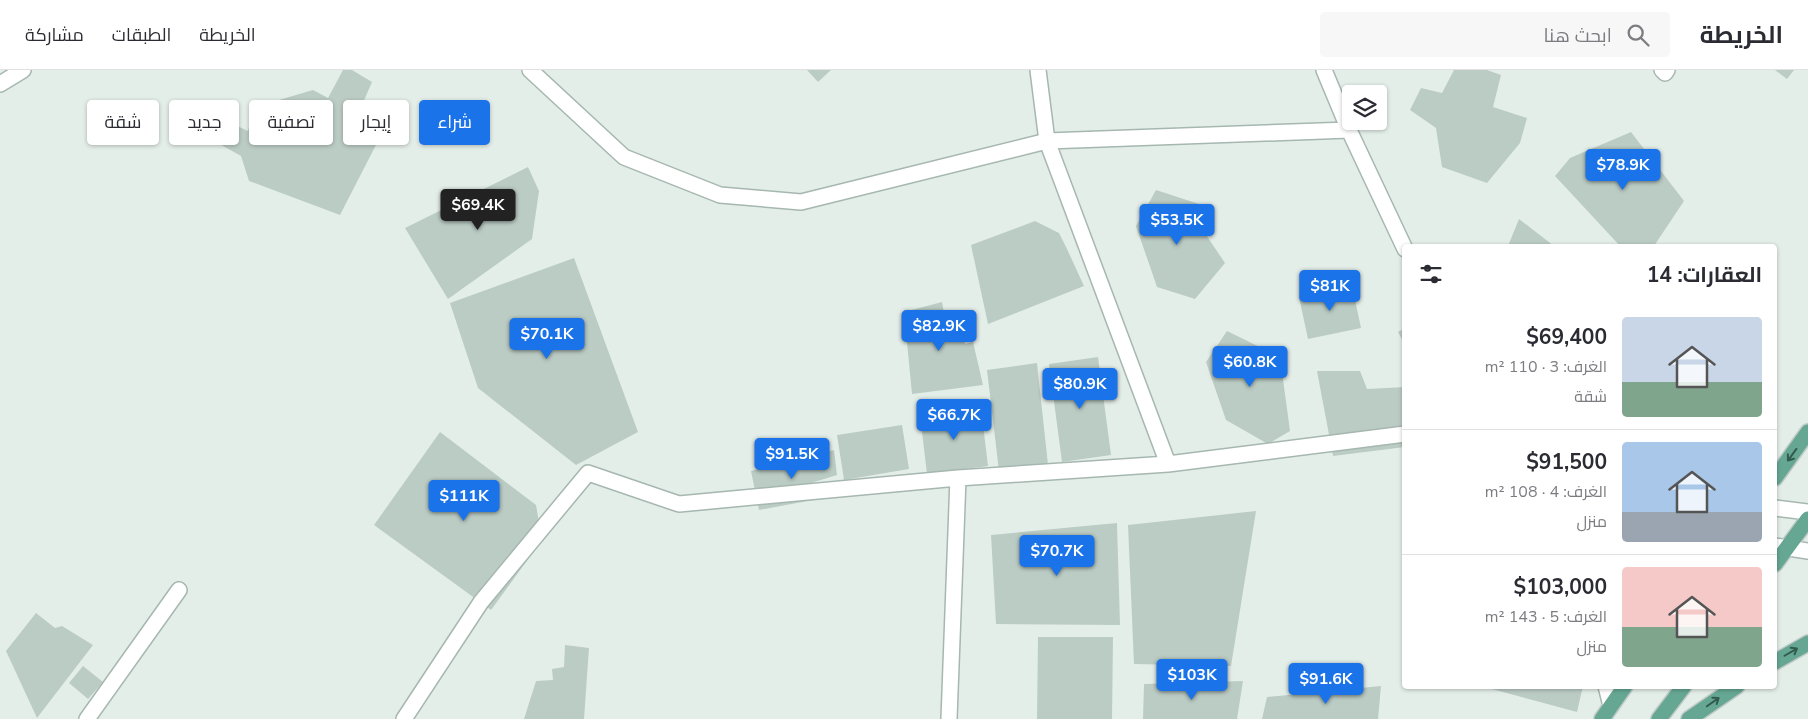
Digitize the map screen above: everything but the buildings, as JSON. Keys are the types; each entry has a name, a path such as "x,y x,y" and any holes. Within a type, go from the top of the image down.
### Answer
{"main road":[{"path":"1777,475 1808,432"},
{"path":"1781,547 1808,519"},
{"path":"1777,661 1808,643"},
{"path":"1602,719 1623,689"},
{"path":"1659,719 1682,689"},
{"path":"1689,719 1733,689"}],"street":[{"path":"0,84 23,70"},
{"path":"530,70 624,157 720,195 801,202 1047,142 1348,130 1403,244"},
{"path":"1038,70 1047,142 1168,464"},
{"path":"1324,70 1342,115"},
{"path":"1662,70 1665,73 1667,70"},
{"path":"404,719 481,602 588,473 679,504 958,478 1168,464 1402,434"},
{"path":"949,719 958,478"},
{"path":"1777,508 1808,512"},
{"path":"1781,547 1808,551"},
{"path":"87,719 179,590"},
{"path":"1607,689 1611,706"}]}
